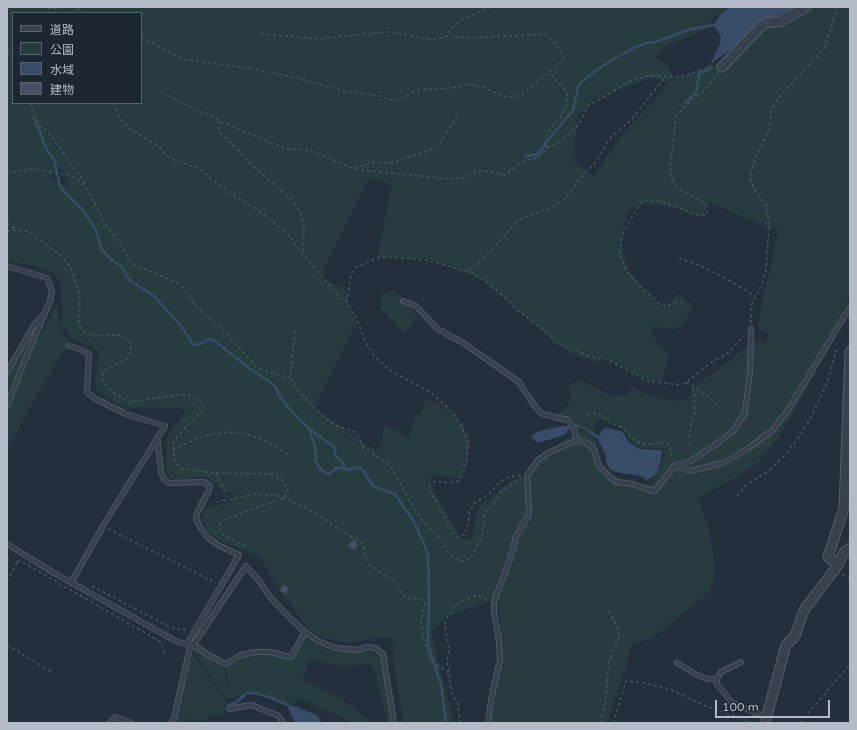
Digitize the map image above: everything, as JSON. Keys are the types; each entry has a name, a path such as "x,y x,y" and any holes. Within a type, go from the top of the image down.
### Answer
{"street":[{"path":"722,67 760,26 781,21 806,7"},
{"path":"838,565 828,557 844,508 849,354"},
{"path":"766,720 786,645 795,636 804,610 838,565 844,552 850,548"}],"lane":[{"path":"7,266 47,278 52,291 50,301 7,406"},
{"path":"403,301 416,306 438,329 462,342 519,382 536,408 543,414 568,420 574,430 577,440"},
{"path":"674,466 690,471 723,463 749,448 773,430 790,407 850,307"},
{"path":"7,372 34,325 44,314"},
{"path":"488,723 491,700 500,660 494,601 510,560 516,536 528,516 527,476 538,460 548,453 577,440 589,444 594,450 599,466 617,482 633,484 655,491 674,466 690,461 714,446 733,431 745,413 750,372 751,329"},
{"path":"69,346 89,354 87,392 94,398 126,414 165,426 102,526 71,583"},
{"path":"157,438 164,479 169,483 204,482 210,486 197,513 196,519 208,538 218,545 239,555 187,644"},
{"path":"7,544 71,583 176,641 193,645 226,664 239,656 255,652 270,652 291,657 305,632"},
{"path":"170,723 174,718 189,651 246,566 271,598 305,632 320,642 336,648 357,650 375,648 383,654 394,723"},
{"path":"740,662 721,672 717,679 717,684 732,703 766,720"},
{"path":"678,663 699,676 708,679 717,679"},
{"path":"229,708 251,705 279,716 283,723"},
{"path":"109,723 115,717 131,723"}],"path":[{"path":"42,7 53,9 75,7 82,12"},
{"path":"450,36 448,34 450,30 460,20 491,7"},
{"path":"347,302 351,275 356,267 380,257 427,260 469,271 480,277 551,336 556,343 590,356 610,360 647,381 680,385 686,383 710,363 728,353 751,329 751,306 766,272 769,224 766,205 751,182 751,174 756,157 770,128 771,111 780,96 824,48 837,7"},
{"path":"142,39 151,42 182,59 255,69 344,90 380,96 389,100 401,99 416,90 451,88 469,84 483,87 502,96 511,97 521,95 527,92 551,72 564,58 553,40 545,34 470,38 450,36 432,40 394,32 318,39 261,34"},
{"path":"167,95 213,116 219,121 287,149 309,150 354,169 450,180 465,178 478,171 485,171 505,176 522,160 538,158 548,147 560,142 580,123 588,106 631,81 646,76 680,77 704,69 722,67"},
{"path":"683,302 668,305 660,304 638,285 626,270 620,255 622,236 640,203 645,200 662,201 696,215 704,215 707,212 707,206 701,201 677,188 672,179 670,168 676,118 683,108 706,89 722,67"},
{"path":"548,147 546,146 544,140 550,129 560,120 566,107 568,97 565,90 553,77 551,72"},
{"path":"469,271 492,250 512,225 518,220 557,205 566,198 576,182 595,163 609,139 632,120 665,77"},
{"path":"30,104 40,126 53,138 84,182 108,227 132,264 176,282 185,289 194,304 224,331 256,367 290,378"},
{"path":"113,104 121,120 130,129 160,147 166,155 198,168 230,194 258,210 289,235 299,250 339,297 347,302 359,324 366,343 374,356 391,371 433,394 454,413 462,426 468,444 467,459 463,474 458,481 449,483 436,481 431,483 429,489 456,537 460,538 464,535 467,529 469,514 474,504 489,494 508,477 527,476"},
{"path":"354,169 375,162 390,163 428,151 438,146 457,116"},
{"path":"219,121 218,128 221,134 251,164 291,199 298,209 304,226 303,254"},
{"path":"7,173 10,174 30,170 58,172 78,180 87,189"},
{"path":"7,223 17,230"},
{"path":"7,230 30,232 62,256 71,269 80,294 79,324 82,330 93,336 118,335 125,338 131,344 131,352 126,360 108,368 103,372 103,381 115,394 129,402 177,395 189,395 204,405 202,410 177,437 173,444 175,463 183,469 216,473 272,474 283,481 288,491 284,498 222,520 219,527 222,534 248,548"},
{"path":"679,258 725,278 755,296"},
{"path":"295,331 290,378 297,390 326,419 337,426 356,432 363,447 392,466 411,503 428,528 442,539 448,553 459,560 466,561 472,555 482,536 485,512 502,491 514,482 527,476"},
{"path":"737,496 745,486 770,470 800,436 827,383 836,351 849,354"},
{"path":"686,383 693,386 718,404"},
{"path":"690,444 689,434 695,411 693,386"},
{"path":"587,414 597,413 601,415 609,422 623,428 633,439 642,444 665,442 669,445 674,466"},
{"path":"173,450 186,443 212,434 229,432 246,434 266,441 290,456"},
{"path":"216,473 227,497 224,500"},
{"path":"217,502 253,494 276,495 305,507 363,544 365,557 369,565 393,580 403,595 407,598 422,600 425,604 421,622 422,633 428,653 431,661 450,674"},
{"path":"102,526 221,586"},
{"path":"7,581 21,553"},
{"path":"17,561 22,562 161,642 165,654"},
{"path":"91,586 170,628 186,630"},
{"path":"460,723 458,704 452,694 449,679 450,674 447,665 450,646 444,631 445,620 455,605 477,595 494,601"},
{"path":"601,723 606,698 609,661 619,635 617,626 609,611"},
{"path":"7,644 52,672"},
{"path":"800,723 850,664"},
{"path":"613,723 626,681 644,683 670,689 701,704 753,723"}],"green space":[{"path":"7,7 727,7 711,20 711,28 669,44 655,57 670,68 674,80 704,68 713,67 732,53 760,27 804,7 850,7 850,295 819,367 779,437 756,465 698,499 709,528 716,573 709,592 651,639 633,643 607,723 486,723 501,644 499,609 496,599 446,617 431,632 454,723 403,723 393,658 392,638 377,638 347,643 323,638 308,629 271,577 260,557 219,540 208,532 202,520 203,512 206,508 232,501 234,493 222,489 208,478 199,477 175,480 167,473 166,439 187,409 144,407 126,409 96,390 95,382 99,350 73,339 62,326 62,287 56,275 39,267 7,261","holes":["653,77 668,84 619,139 594,176 574,162 577,118 594,99","58,165 69,186 50,179","370,177 392,185 377,257 427,258 466,273 483,281 568,352 599,363 601,358 616,363 645,379 662,383 669,356 658,344 650,326 673,330 685,321 693,305 678,294 666,306 656,301 631,274 620,245 627,212 642,203 678,209 701,217 709,203 778,231 772,263 762,299 758,329 769,333 766,343 757,340 697,385 685,400 673,401 647,395 634,387 625,396 612,396 581,380 569,384 571,401 559,413 557,422 571,423 572,433 591,426 559,443 526,476 512,480 477,508 472,540 461,539 430,484 432,474 460,479 468,457 470,438 458,418 436,402 426,400 420,416 417,412 409,438 390,427 383,426 382,444 376,451 314,408 357,323 350,311 345,288 320,278","596,420 613,422 626,431 632,442 642,448 663,448 665,456 651,484 624,483 603,469 595,437"]},
{"path":"394,291 414,311 417,319 404,334 380,307 382,294"},
{"path":"57,305 61,329 70,343 53,367 7,449 7,412 35,343"},
{"path":"34,332 27,346 7,399 7,377"},
{"path":"306,638 324,649 339,652 371,652 382,660 392,723 388,723 373,667 368,664 340,666 310,659 302,680 341,698 370,723 352,723 299,697 294,705 255,691 245,692 239,697 231,699 232,695 230,698 225,697 195,654 194,650 197,650 224,668 232,693 225,668 242,658 256,655 271,655 292,660"},
{"path":"192,653 226,701 224,716 210,715 207,720 204,721 188,719 176,723"}],"water":[{"path":"730,7 798,7 768,19 749,32 732,49 714,61 710,66 720,44 721,37 714,25 722,12"},
{"path":"575,424 584,427 599,436 605,428 617,430 623,432 629,442 640,449 662,451 661,460 656,475 647,480 641,476 610,470 606,462 606,455 597,438 584,429 575,426"},
{"path":"562,426 570,426 566,434 538,443 532,438 532,435 539,431"},
{"path":"291,705 317,715 322,723 295,723 288,708"}],"building":[{"path":"353,540 358,544 354,550 348,546"},
{"path":"283,585 289,588 286,594 280,591"}],"waterway":[{"path":"525,156 536,155 540,152 550,137 573,110 578,88 581,82 595,71 636,47 691,29 714,25"},
{"path":"685,103 695,94 699,73 708,71 710,66"},
{"path":"33,117 46,148 55,162 60,187 82,209 96,230 101,248 108,257 122,267 130,281 154,296 181,326 193,344 201,344 206,340 212,339 253,371 274,385 282,400 301,421 332,445 335,449 335,456 342,461 345,468"},
{"path":"309,428 315,447 316,461 324,472 329,474 337,468 348,470 357,467 362,469 373,486 395,494 414,522 428,555 428,644 441,685 446,723"},
{"path":"228,705 237,702 246,693 255,693 290,706"}]}
